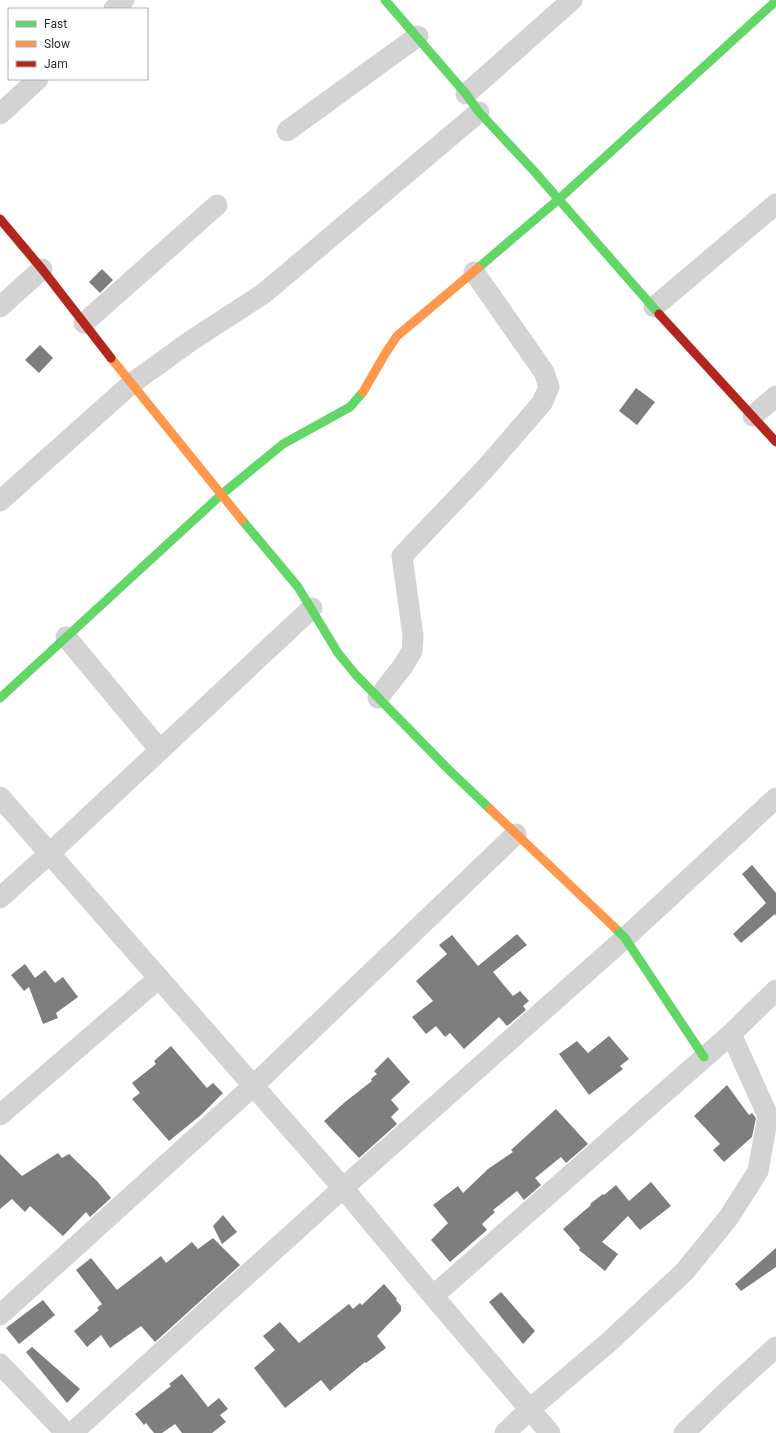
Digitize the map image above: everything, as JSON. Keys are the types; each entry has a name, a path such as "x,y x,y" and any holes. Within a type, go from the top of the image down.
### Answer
{"street":[{"path":"115,8 124,0"},
{"path":"385,0 418,36 479,112 559,199 776,442"},
{"path":"466,94 572,0"},
{"path":"0,698 222,494 283,444 350,407 363,392 388,346 397,336 559,199 776,1"},
{"path":"287,131 418,36"},
{"path":"0,114 37,80"},
{"path":"0,501 131,384 192,340 263,294 479,112"},
{"path":"654,307 776,204"},
{"path":"84,323 217,205"},
{"path":"0,219 42,269 131,384 298,587 338,653 356,675 448,770 625,938 704,1057"},
{"path":"0,307 42,269"},
{"path":"378,698 403,666 412,651 413,636 402,556 484,470 542,403 549,387 544,372 474,272"},
{"path":"753,416 776,396"},
{"path":"0,898 312,608"},
{"path":"66,637 160,750"},
{"path":"0,796 343,1188 550,1433"},
{"path":"72,1433 343,1188 625,938 776,798"},
{"path":"0,1315 253,1086 516,834"},
{"path":"0,1115 159,978"},
{"path":"433,1296 731,1034 776,990"},
{"path":"505,1433 530,1409 609,1342 685,1271 729,1217 758,1171 768,1116 731,1034"},
{"path":"684,1433 776,1347"},
{"path":"0,1364 66,1433"}],"building":[{"path":"102,269 113,280 100,293 89,282"},
{"path":"40,345 53,358 39,373 25,360"},
{"path":"636,388 655,402 637,425 619,411"},
{"path":"752,865 776,893 776,916 775,914 741,943 733,934 766,903 742,874"},
{"path":"517,934 527,945 493,972 513,996 520,991 529,1001 523,1006 526,1010 507,1026 499,1017 464,1049 450,1033 445,1037 436,1026 426,1034 412,1017 433,1001 416,981 447,954 439,945 452,935 478,966"},
{"path":"25,964 35,978 45,970 55,983 63,977 78,997 56,1013 58,1018 43,1024 29,987 24,991 11,975"},
{"path":"609,1036 629,1059 620,1066 623,1069 589,1095 559,1054 577,1041 588,1053"},
{"path":"171,1046 207,1088 213,1083 223,1093 201,1115 169,1141 132,1099 140,1093 132,1083 156,1064 154,1061"},
{"path":"388,1057 410,1082 391,1100 399,1109 391,1117 397,1124 359,1158 324,1121 372,1081 371,1079 377,1074 374,1071"},
{"path":"727,1085 749,1115 752,1113 756,1118 752,1137 724,1162 713,1150 720,1144 694,1116"},
{"path":"556,1109 588,1144 566,1163 561,1157 535,1178 541,1185 524,1200 517,1191 493,1210 495,1212 482,1224 487,1230 450,1262 431,1240 448,1223 433,1205 458,1186 463,1193 488,1169 513,1152 511,1150"},
{"path":"58,1153 62,1158 69,1154 97,1181 111,1198 90,1217 86,1212 63,1236 30,1206 25,1212 12,1199 0,1209 0,1154 22,1176"},
{"path":"651,1182 671,1206 640,1230 628,1216 602,1242 618,1254 605,1271 579,1250 580,1248 563,1229 591,1205 590,1204 616,1185 629,1201"},
{"path":"223,1215 237,1232 222,1244 213,1226"},
{"path":"213,1238 240,1265 155,1342 141,1326 110,1348 101,1335 87,1347 74,1331 99,1310 97,1308 102,1304 76,1270 91,1258 117,1290 161,1256 166,1263 192,1242 198,1249"},
{"path":"776,1248 776,1267 741,1291 735,1284"},
{"path":"384,1284 401,1306 401,1311 377,1336 386,1348 366,1363 365,1362 330,1391 321,1380 285,1408 254,1368 275,1350 263,1336 280,1322 299,1343 349,1304 353,1309 360,1303 362,1305"},
{"path":"501,1292 535,1331 523,1344 489,1302"},
{"path":"43,1300 55,1315 19,1344 6,1328"},
{"path":"32,1347 80,1389 67,1403 26,1352"},
{"path":"182,1374 208,1407 219,1398 228,1409 220,1415 226,1422 212,1433 182,1433 175,1424 162,1433 154,1433 146,1423 144,1425 135,1414 171,1386 169,1384"}],"traffic: fast":[{"path":"385,0 466,94 479,112 533,170 659,314"},
{"path":"478,268 559,199 776,1"},
{"path":"0,698 222,494 283,444 350,407 363,392"},
{"path":"242,520 298,587 338,653 356,675 448,769 490,809"},
{"path":"614,927 625,938 704,1057"}],"traffic: slow":[{"path":"363,392 397,336 478,268"},
{"path":"111,358 242,520"},
{"path":"490,809 614,927"}],"traffic: jam":[{"path":"0,219 42,269 111,358"},
{"path":"659,314 776,442"}]}
